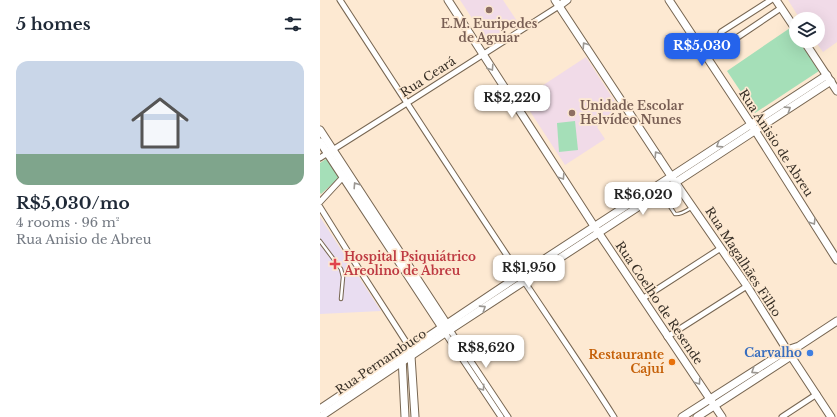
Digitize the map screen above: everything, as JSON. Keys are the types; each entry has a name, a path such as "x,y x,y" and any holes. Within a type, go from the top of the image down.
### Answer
{"main road":[{"name":"Rua Coelho de Resende","path":"448,0 596,230 722,417"},
{"name":"Rua Ceará","path":"557,3 567,0"},
{"name":"Rua Anisio de Abreu","path":"669,0 753,127 837,260"},
{"path":"776,0 789,19"},
{"name":"Rua Magalhães Filho","path":"557,3 747,286 831,417"},
{"path":"809,48 837,91"},
{"path":"674,179 829,78"},
{"path":"320,130 330,152 445,328"},
{"path":"320,142 330,152"},
{"name":"Rua Pernambuco","path":"596,230 660,192 674,179"},
{"name":"Rua Pernambuco","path":"322,414 402,353 445,328 674,179"},
{"path":"682,417 787,350 799,346 837,321"},
{"name":"Rua Pernambuco","path":"322,414 411,356 445,328"},
{"path":"697,417 791,356 799,346"},
{"path":"405,417 402,353 411,356 415,417"}],"street":[{"path":"340,0 614,417"},
{"path":"771,0 721,32 720,36 725,43 730,43 782,8"},
{"name":"Rua Ceará","path":"320,158 482,54 557,3"},
{"path":"320,202 345,174"},
{"path":"320,207 410,348"},
{"path":"642,299 721,248"},
{"path":"667,337 747,286"},
{"path":"445,328 501,417"},
{"path":"445,328 508,417"},
{"path":"782,417 817,394"}],"lane":[{"path":"660,192 675,214 680,214 693,207"},
{"path":"320,241 341,270 343,277 342,299"}],"shaded area":[{"name":"E.M. Euripedes de Aguiar","path":"460,0 503,0 517,21 487,41"},
{"path":"788,0 837,0 837,42 823,52 820,48 825,48 825,12 796,12"},
{"name":"Unidade Escolar Helvídeo Nunes","path":"586,57 619,108 606,117 607,120 597,127 605,139 565,165 522,99"},
{"name":"Hospital Psiquiátrico Areolino de Abreu","path":"320,217 381,311 320,314"}],"green space":[{"path":"789,29 789,48 804,48 819,71 755,113 727,71"},
{"path":"575,121 578,150 559,152 557,123"},
{"path":"329,157 341,176 321,194 320,163"}],"place":[{"name":"E.M. Euripedes de Aguiar","path":"489,10"},
{"name":"Unidade Escolar Helvídeo Nunes","path":"572,113"},
{"name":"Hospital Psiquiátrico Areolino de Abreu","path":"335,264"},
{"name":"Carvalho","path":"810,353"},
{"name":"Restaurante Cajuí","path":"672,362"}]}
